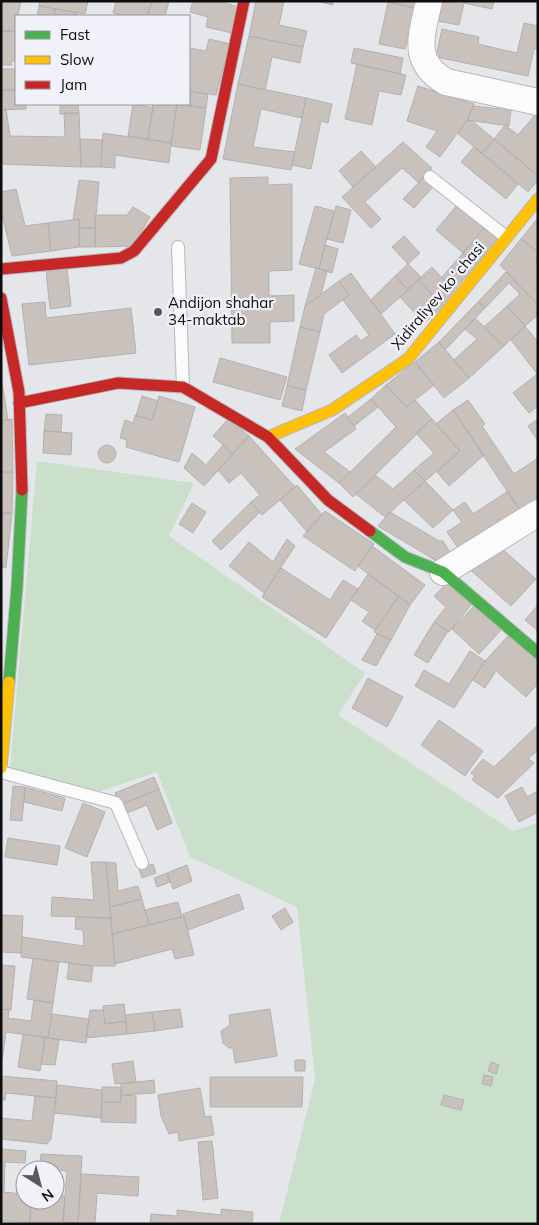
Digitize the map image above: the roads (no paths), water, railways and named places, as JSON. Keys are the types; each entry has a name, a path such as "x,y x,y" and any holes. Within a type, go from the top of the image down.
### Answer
{"street":[{"path":"1,269 120,258 134,250 211,158 244,1"},
{"path":"429,1 421,54 426,65 434,75 446,82 538,102"},
{"name":"Xidiraliyev koʻchasi","path":"268,437 332,410 408,359 538,199"},
{"path":"1,298 20,403 22,464 20,528 1,768"},
{"path":"20,403 118,383 183,388 268,437 328,500 405,557 443,572 538,653"},
{"path":"443,572 538,513"}],"lane":[{"path":"430,177 506,237"},
{"path":"178,247 183,388"},
{"path":"1,772 116,804 142,863"}],"place":[{"name":"Andijon shahar 34-maktab","path":"158,312"}]}
